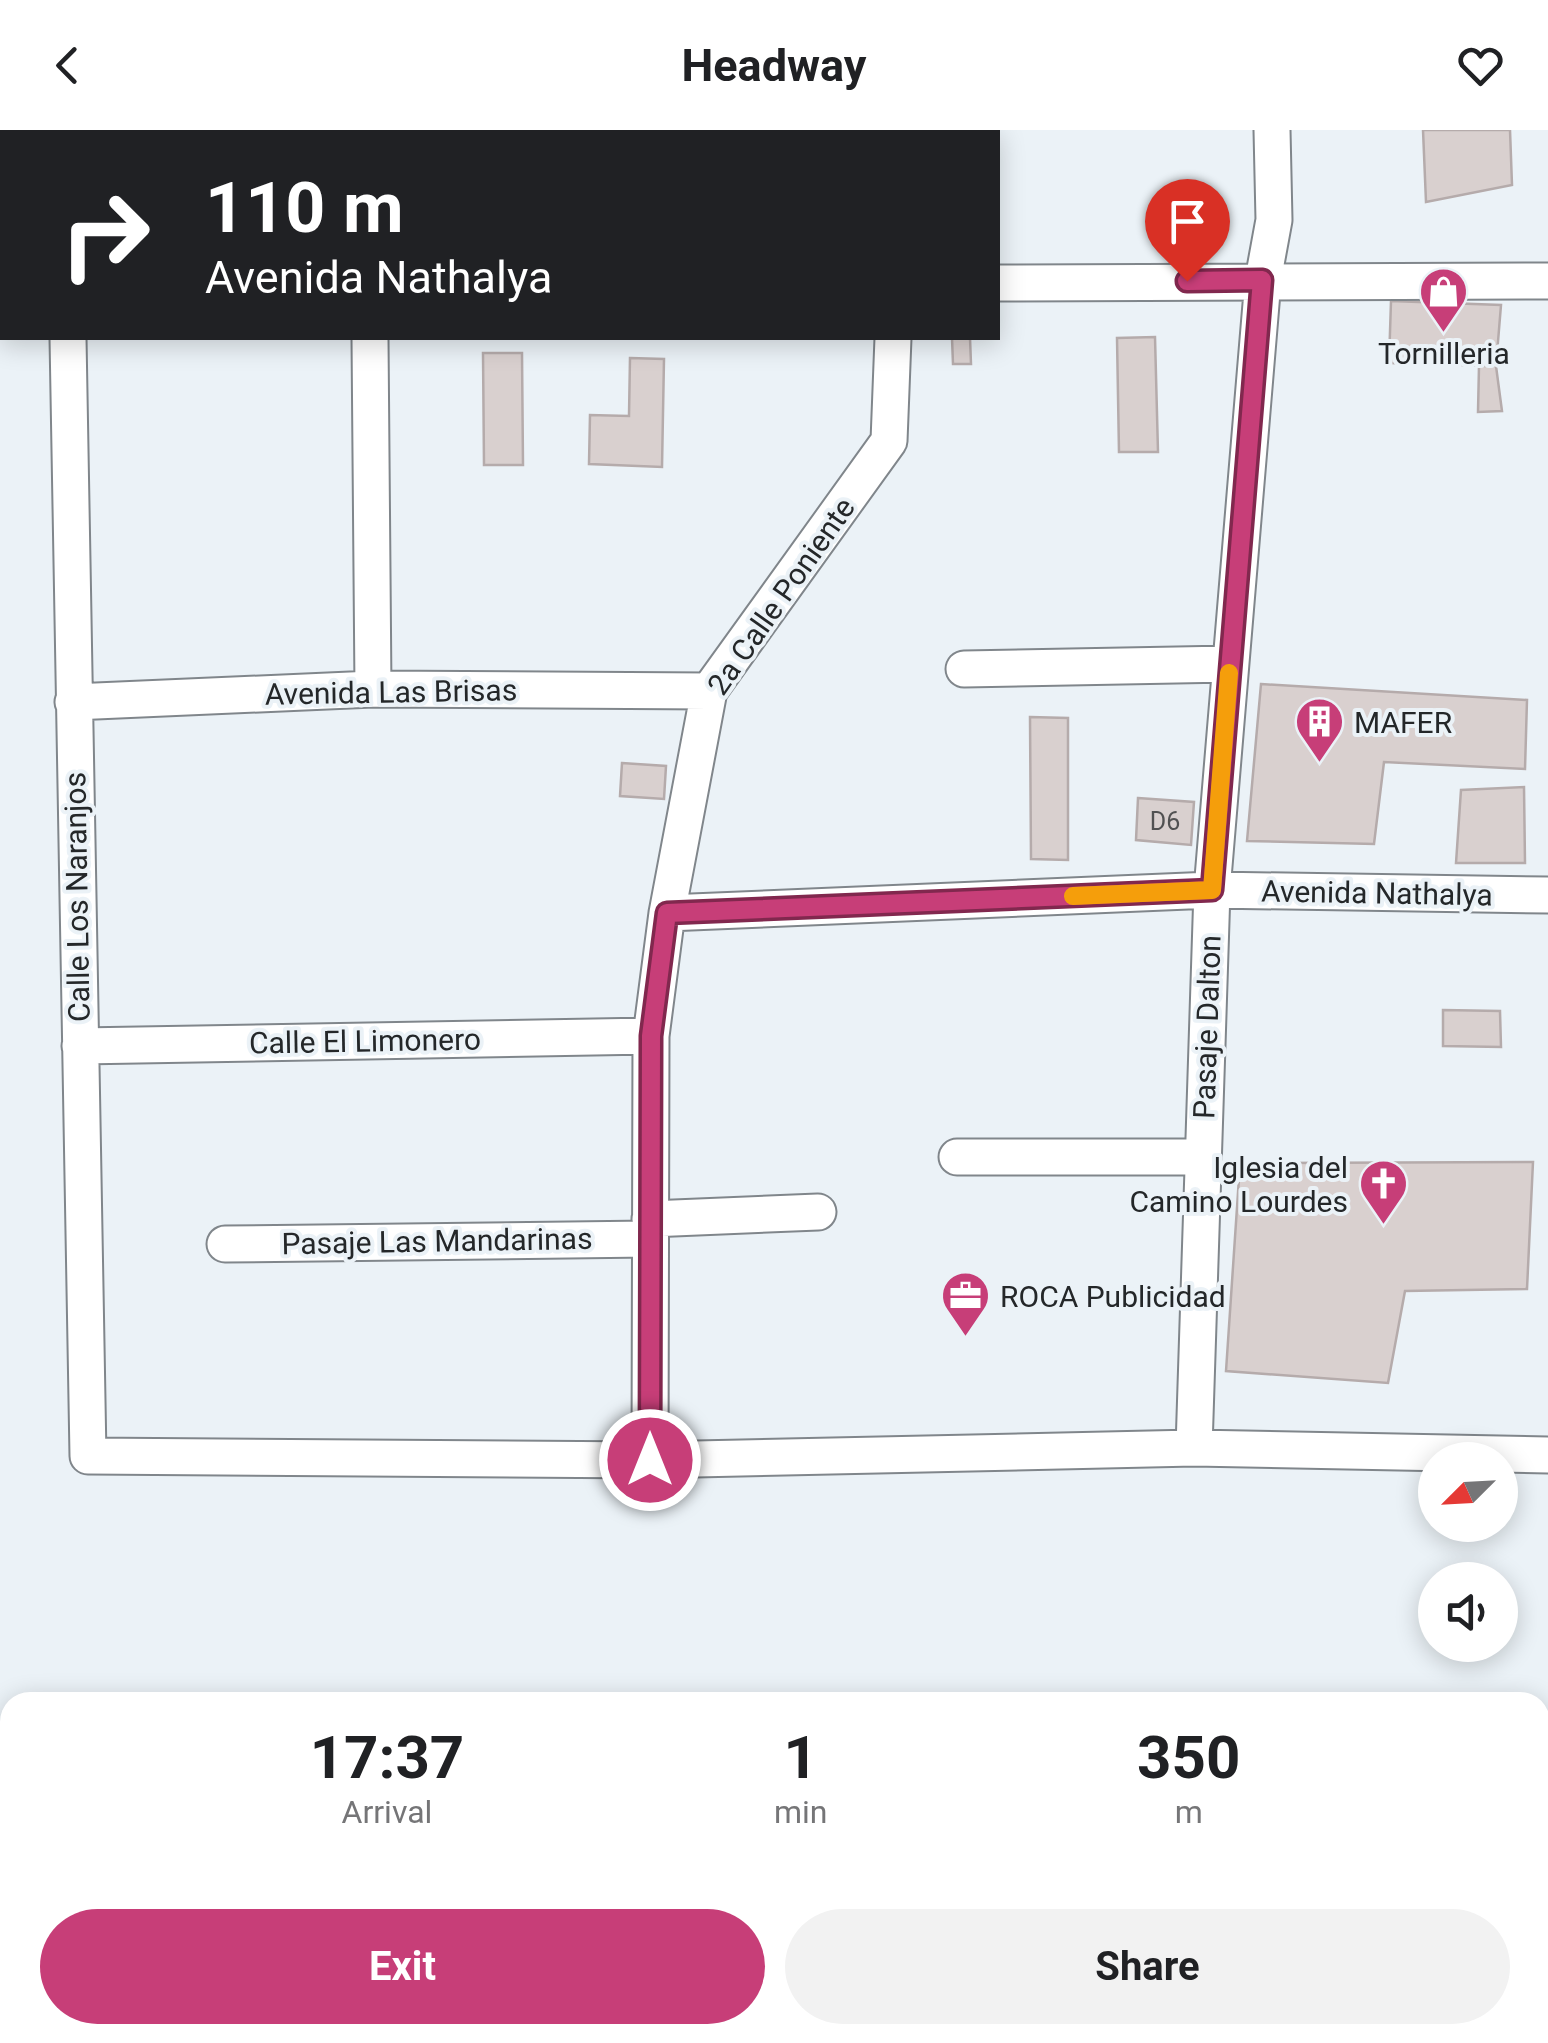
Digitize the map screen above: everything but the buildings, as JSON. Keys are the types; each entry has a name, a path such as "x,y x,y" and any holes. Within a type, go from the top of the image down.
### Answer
{"street":[{"name":"Pasaje Dalton","path":"1194,1448 1212,890 1262,280 1274,220 1272,130"},
{"path":"1000,284 1548,281"},
{"name":"Calle Los Naranjos","path":"68,340 88,1456 650,1460"},
{"path":"370,340 373,688"},
{"name":"2a Calle Poniente","path":"650,1460 651,1036 667,913 709,691 889,441 893,340"},
{"path":"964,669 1230,664"},
{"name":"Avenida Las Brisas","path":"73,702 373,688 709,691"},
{"name":"Avenida Nathalya","path":"667,913 1212,890 1548,895"},
{"name":"Calle El Limonero","path":"80,1046 651,1036"},
{"path":"958,1157 1202,1156"},
{"name":"Pasaje Las Mandarinas","path":"225,1244 650,1229 818,1212"},
{"path":"650,1460 1194,1448 1548,1455"}],"slow traffic":[{"path":"1073,896 1212,890 1229,673"}],"place":[{"name":"Tornilleria","path":"1444,334"},
{"name":"MAFER","path":"1319,764"},
{"name":"Iglesia del Camino Lourdes","path":"1383,1226"},
{"name":"ROCA Publicidad","path":"965,1338"}],"route":[{"path":"650,1460 651,1036 667,913 1212,890 1262,280 1187,281"}]}
